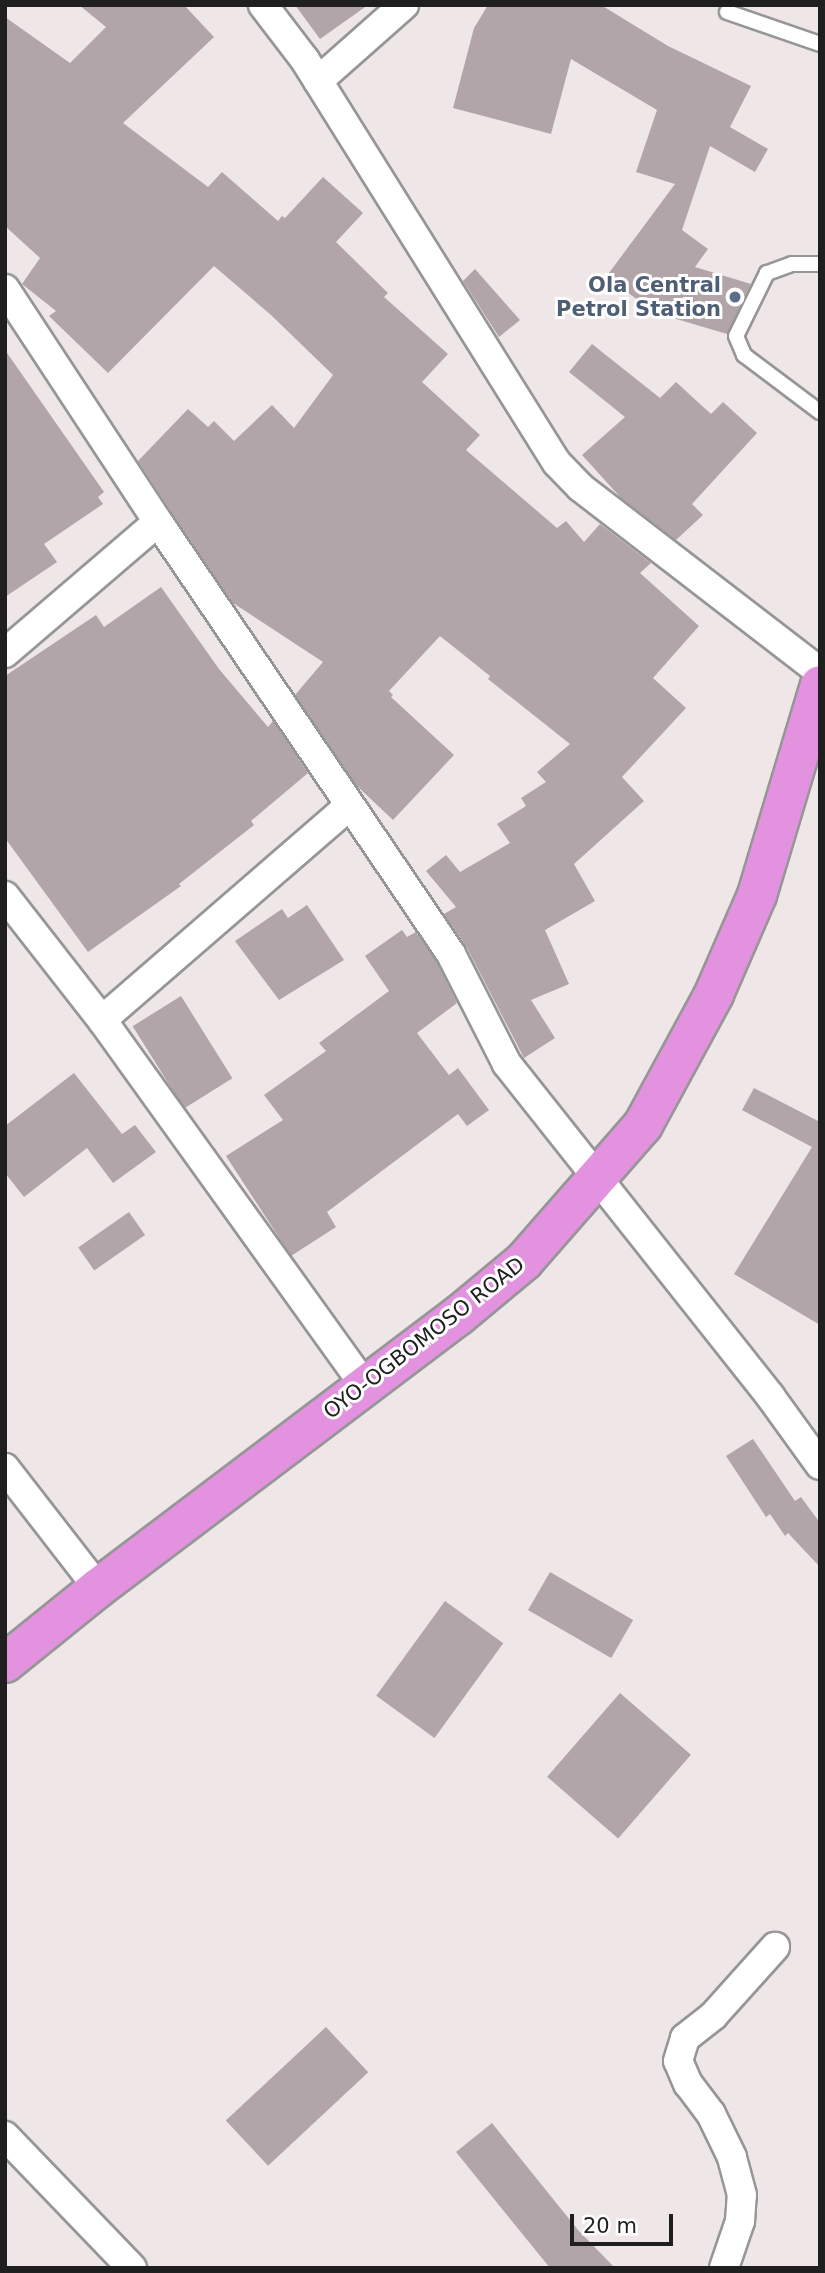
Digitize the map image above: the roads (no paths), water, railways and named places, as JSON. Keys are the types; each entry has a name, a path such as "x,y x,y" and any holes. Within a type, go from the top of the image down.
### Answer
{"highway":[{"name":"OYO-OGBOMOSO ROAD","path":"5,1663 98,1588 458,1316 524,1261 643,1125 714,994 757,895 810,761 820,685"}],"street":[{"path":"263,5 318,81 557,463 580,487 820,672"},
{"path":"318,81 404,5"},
{"path":"5,289 158,522 451,954 507,1064 770,1396 820,1465"},
{"path":"5,653 158,522"},
{"path":"102,1020 349,806"},
{"path":"5,896 102,1020 364,1385"},
{"path":"5,1468 98,1588"},
{"path":"724,2268 740,2221 742,2195 732,2157 711,2114 688,2084 678,2061 685,2038 713,2016 775,1947"},
{"path":"5,2136 132,2268"}],"lane":[{"path":"727,12 820,44"},
{"path":"820,264 792,264 767,273 736,336 744,355 820,412"}],"place":[{"name":"Ola Central Petrol Station","path":"735,297"}]}
